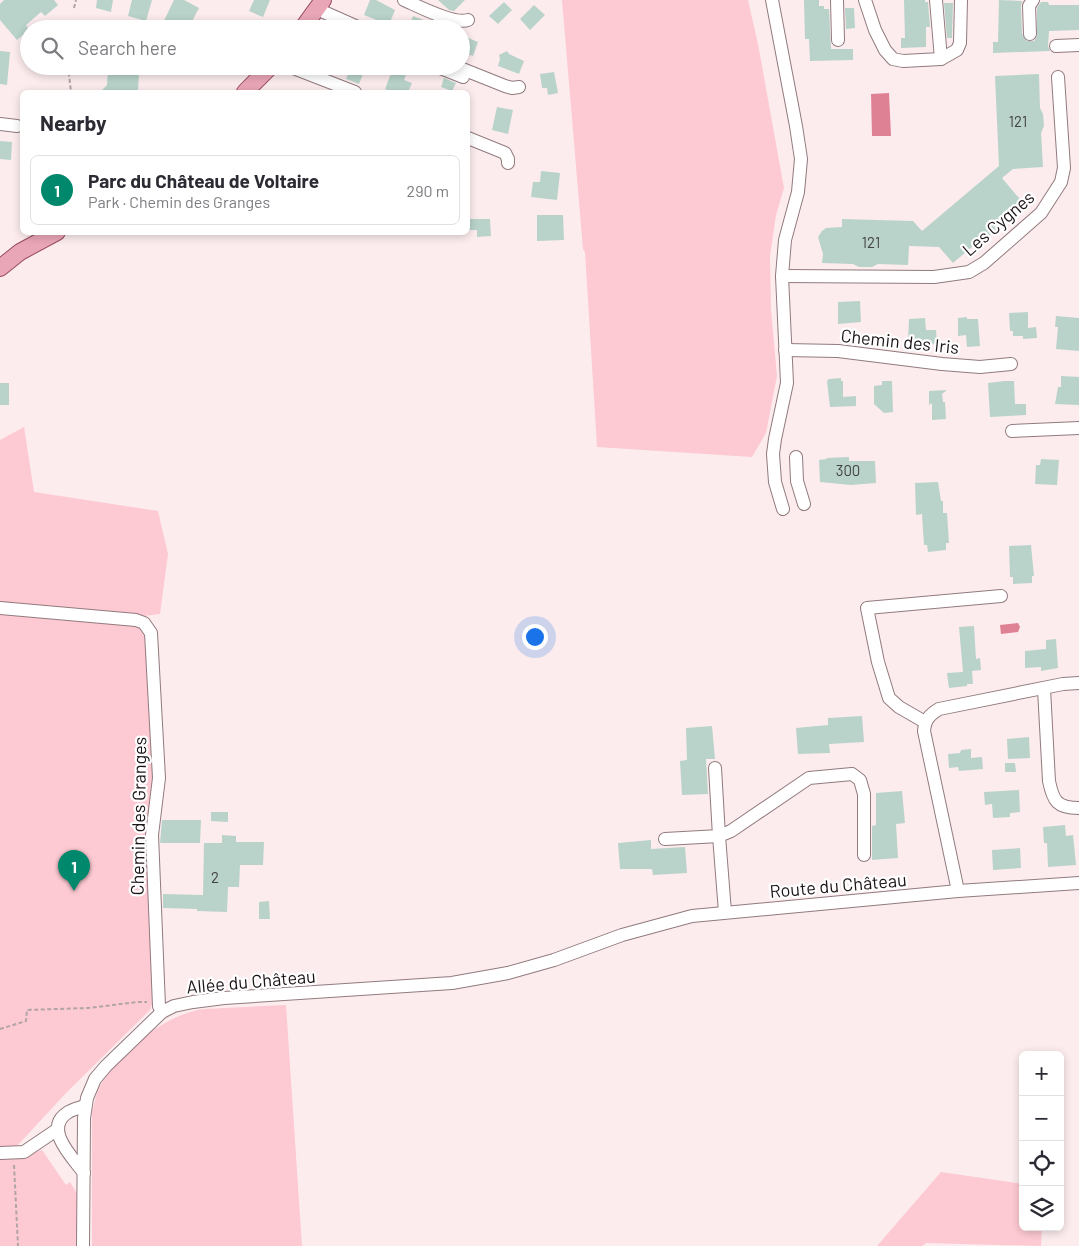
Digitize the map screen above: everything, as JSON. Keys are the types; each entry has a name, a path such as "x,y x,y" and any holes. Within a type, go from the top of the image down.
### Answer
{"main road":[{"path":"247,90 262,75"},
{"path":"0,268 20,252 51,235"},
{"path":"0,258 20,252"}],"street":[{"path":"404,0 452,20"},
{"path":"772,0 801,159 798,192 785,240 782,276 787,383 773,454 775,482 783,509"},
{"path":"837,0 838,40"},
{"path":"865,0 885,50 893,59 903,61 941,59 957,50 960,43 962,0"},
{"path":"936,0 941,59"},
{"path":"1030,34 1030,6 1033,0"},
{"path":"316,11 328,20"},
{"path":"316,11 339,20"},
{"path":"1056,46 1079,45"},
{"path":"470,72 505,86 519,87"},
{"path":"311,75 350,90"},
{"path":"458,75 478,83"},
{"name":"Les Cygnes","path":"782,276 934,276 969,272 984,263 1041,213 1061,182 1064,168 1058,77"},
{"path":"0,124 17,126"},
{"path":"470,139 505,153 508,163"},
{"name":"Chemin des Iris","path":"785,350 838,351 980,367 1011,364"},
{"path":"1012,431 1079,428"},
{"path":"796,457 797,481 804,504"},
{"path":"925,722 899,707 889,698 878,662 867,608 1001,596"},
{"name":"Chemin des Granges","path":"0,608 118,617 144,623 151,633 159,778 152,835 161,1009"},
{"path":"958,892 924,731 925,722 930,714 938,709 1063,684 1079,683"},
{"path":"1044,689 1051,792 1053,798 1065,807 1079,808"},
{"path":"715,768 718,836 725,912"},
{"path":"666,839 718,836 731,831 809,778 852,774 860,780 864,794 864,855"},
{"name":"Route du Château","path":"603,942 666,922 692,916 1079,883"},
{"name":"Allée du Château","path":"83,1246 85,1106 92,1085 102,1070 161,1009 224,998 452,984 508,973 603,942"},
{"path":"84,1173 60,1140 58,1128 59,1122 66,1114 85,1106"},
{"path":"0,1153 24,1152 58,1128"}],"path":[{"path":"74,8 76,0"},
{"path":"69,75 71,90"},
{"path":"0,1029 26,1021 27,1010 88,1008 138,1002 161,1009"},
{"path":"14,1153 18,1246"}],"shaded area":[{"path":"562,0 748,0 758,44 784,188 776,215 770,256 771,309 777,376 766,433 752,457 597,447 585,252 583,249"},
{"path":"889,93 891,136 872,136 871,94"},
{"path":"24,427 34,492 158,511 168,554 160,614 144,616 0,603 0,440"},
{"path":"0,614 134,625 144,631 147,637 153,775 147,846 149,919 154,987 150,1010 66,1093 16,1147 0,1148"},
{"path":"1018,623 1020,627 1018,632 1001,634 1000,625"},
{"path":"286,1005 302,1246 92,1246 92,1112 97,1093 113,1067 137,1042 180,1016 205,1009"},
{"path":"42,1150 66,1185 70,1182 78,1195 77,1246 0,1246 0,1157 22,1157"},
{"path":"941,1172 1019,1183 1019,1231 1042,1231 1041,1246 926,1243 922,1246 877,1246"}],"building":[{"path":"4,0 54,0 58,5 45,16 41,12 32,20 20,20 20,38 17,40 0,20 0,4"},
{"path":"97,0 113,0 111,12 96,8"},
{"path":"132,0 152,0 146,20 128,16"},
{"path":"174,0 184,0 199,8 193,20 164,20"},
{"path":"254,0 270,0 263,17 249,11"},
{"path":"370,0 376,0 395,10 391,20 376,20 364,15"},
{"path":"438,0 465,0 454,11 449,10"},
{"path":"804,0 819,0 819,6 829,9 831,49 853,49 853,60 810,61 809,39 805,39"},
{"path":"904,0 925,0 925,2 928,2 930,27 926,27 926,47 901,48 901,38 905,38"},
{"path":"999,0 1022,1 1022,34 1027,41 1034,41 1037,37 1037,8 1041,2 1048,2 1049,5 1079,5 1079,30 1049,31 1048,46 1050,51 993,53 993,42 998,42"},
{"path":"504,2 512,10 498,24 489,16"},
{"path":"944,3 953,3 952,38 947,38"},
{"path":"534,5 545,15 530,30 520,19"},
{"path":"845,8 854,8 855,28 846,29"},
{"path":"413,16 424,20 411,20"},
{"path":"470,39 478,42 473,56 470,55"},
{"path":"0,51 10,52 7,85 0,84"},
{"path":"507,51 509,54 524,61 519,74 498,66 499,55"},
{"path":"554,72 558,93 548,95 547,88 542,88 540,74"},
{"path":"1039,74 1040,108 1043,114 1044,126 1041,133 1043,167 1013,169 1002,178 1024,204 998,225 995,231 986,239 979,241 953,263 939,247 909,246 908,265 878,264 872,267 859,267 853,264 822,263 823,254 818,237 826,228 842,227 842,219 913,221 922,231 999,166 995,76"},
{"path":"108,75 139,75 138,90 102,90 107,85"},
{"path":"348,75 363,75 359,84 346,79"},
{"path":"390,75 406,75 404,80 412,83 409,90 385,89"},
{"path":"444,78 456,83 452,90 441,87"},
{"path":"497,107 513,110 508,134 492,130"},
{"path":"0,141 12,142 11,160 0,159"},
{"path":"541,171 560,173 557,200 531,197 533,182 540,182"},
{"path":"537,215 563,215 564,240 537,241"},
{"path":"470,219 490,219 491,236 477,237 477,230 470,230"},
{"path":"860,301 861,322 838,324 838,302"},
{"path":"1028,312 1028,328 1036,327 1037,338 1023,339 1023,336 1013,336 1013,331 1010,331 1009,313"},
{"path":"1056,316 1079,318 1079,351 1056,349 1058,327 1055,327"},
{"path":"967,317 967,319 978,319 980,346 967,347 966,335 958,336 958,318"},
{"path":"925,318 926,330 936,330 937,344 918,345 918,342 908,342 909,319"},
{"path":"1061,376 1079,377 1079,405 1055,404 1058,387 1061,387"},
{"path":"841,378 841,381 843,381 843,397 856,396 856,406 830,407 827,381 829,379"},
{"path":"882,381 892,381 893,412 884,413 874,404 874,386 882,385"},
{"path":"1014,381 1015,404 1026,404 1026,415 990,417 988,383"},
{"path":"0,383 9,383 9,405 0,405"},
{"path":"947,390 942,394 943,402 945,402 946,419 932,420 932,403 929,405 929,391"},
{"path":"849,457 849,461 875,461 876,483 851,485 820,482 819,460"},
{"path":"1041,459 1059,460 1057,485 1035,484 1036,465 1040,465"},
{"path":"938,482 941,501 943,501 943,513 947,513 949,543 946,543 946,550 928,552 927,545 924,545 922,514 916,515 915,483"},
{"path":"1031,545 1034,576 1032,576 1032,583 1013,584 1013,577 1010,577 1009,546"},
{"path":"974,626 976,659 980,658 981,670 972,671 973,684 949,688 947,673 963,672 959,627"},
{"path":"1056,639 1058,668 1041,671 1041,667 1025,668 1025,651 1046,649 1046,640"},
{"path":"862,716 864,742 829,744 830,753 798,754 796,728 828,725 828,718"},
{"path":"712,726 715,759 706,759 708,794 682,795 680,761 687,760 686,728"},
{"path":"1029,737 1030,758 1008,759 1007,739"},
{"path":"971,749 971,758 982,757 983,769 959,771 958,767 949,768 948,754 960,753 961,750"},
{"path":"1005,763 1015,763 1016,772 1005,772"},
{"path":"1019,790 1020,812 1010,813 1010,817 993,818 992,804 985,805 984,792"},
{"path":"902,791 905,823 896,824 898,858 872,860 872,826 876,825 876,793"},
{"path":"211,812 228,812 228,822 211,821"},
{"path":"162,820 201,820 200,843 160,843"},
{"path":"1065,825 1066,836 1073,835 1076,865 1048,867 1047,843 1044,843 1043,827"},
{"path":"222,835 236,836 236,842 264,842 263,865 240,865 239,887 228,887 227,912 163,908 163,894 203,895 204,843 222,843"},
{"path":"651,840 651,849 685,847 687,873 653,875 652,869 620,869 618,843"},
{"path":"1020,848 1021,868 993,870 992,850"},
{"path":"269,901 270,919 259,919 259,902"}],"place":[{"name":"Parc du Château de Voltaire","path":"74,891"}]}
